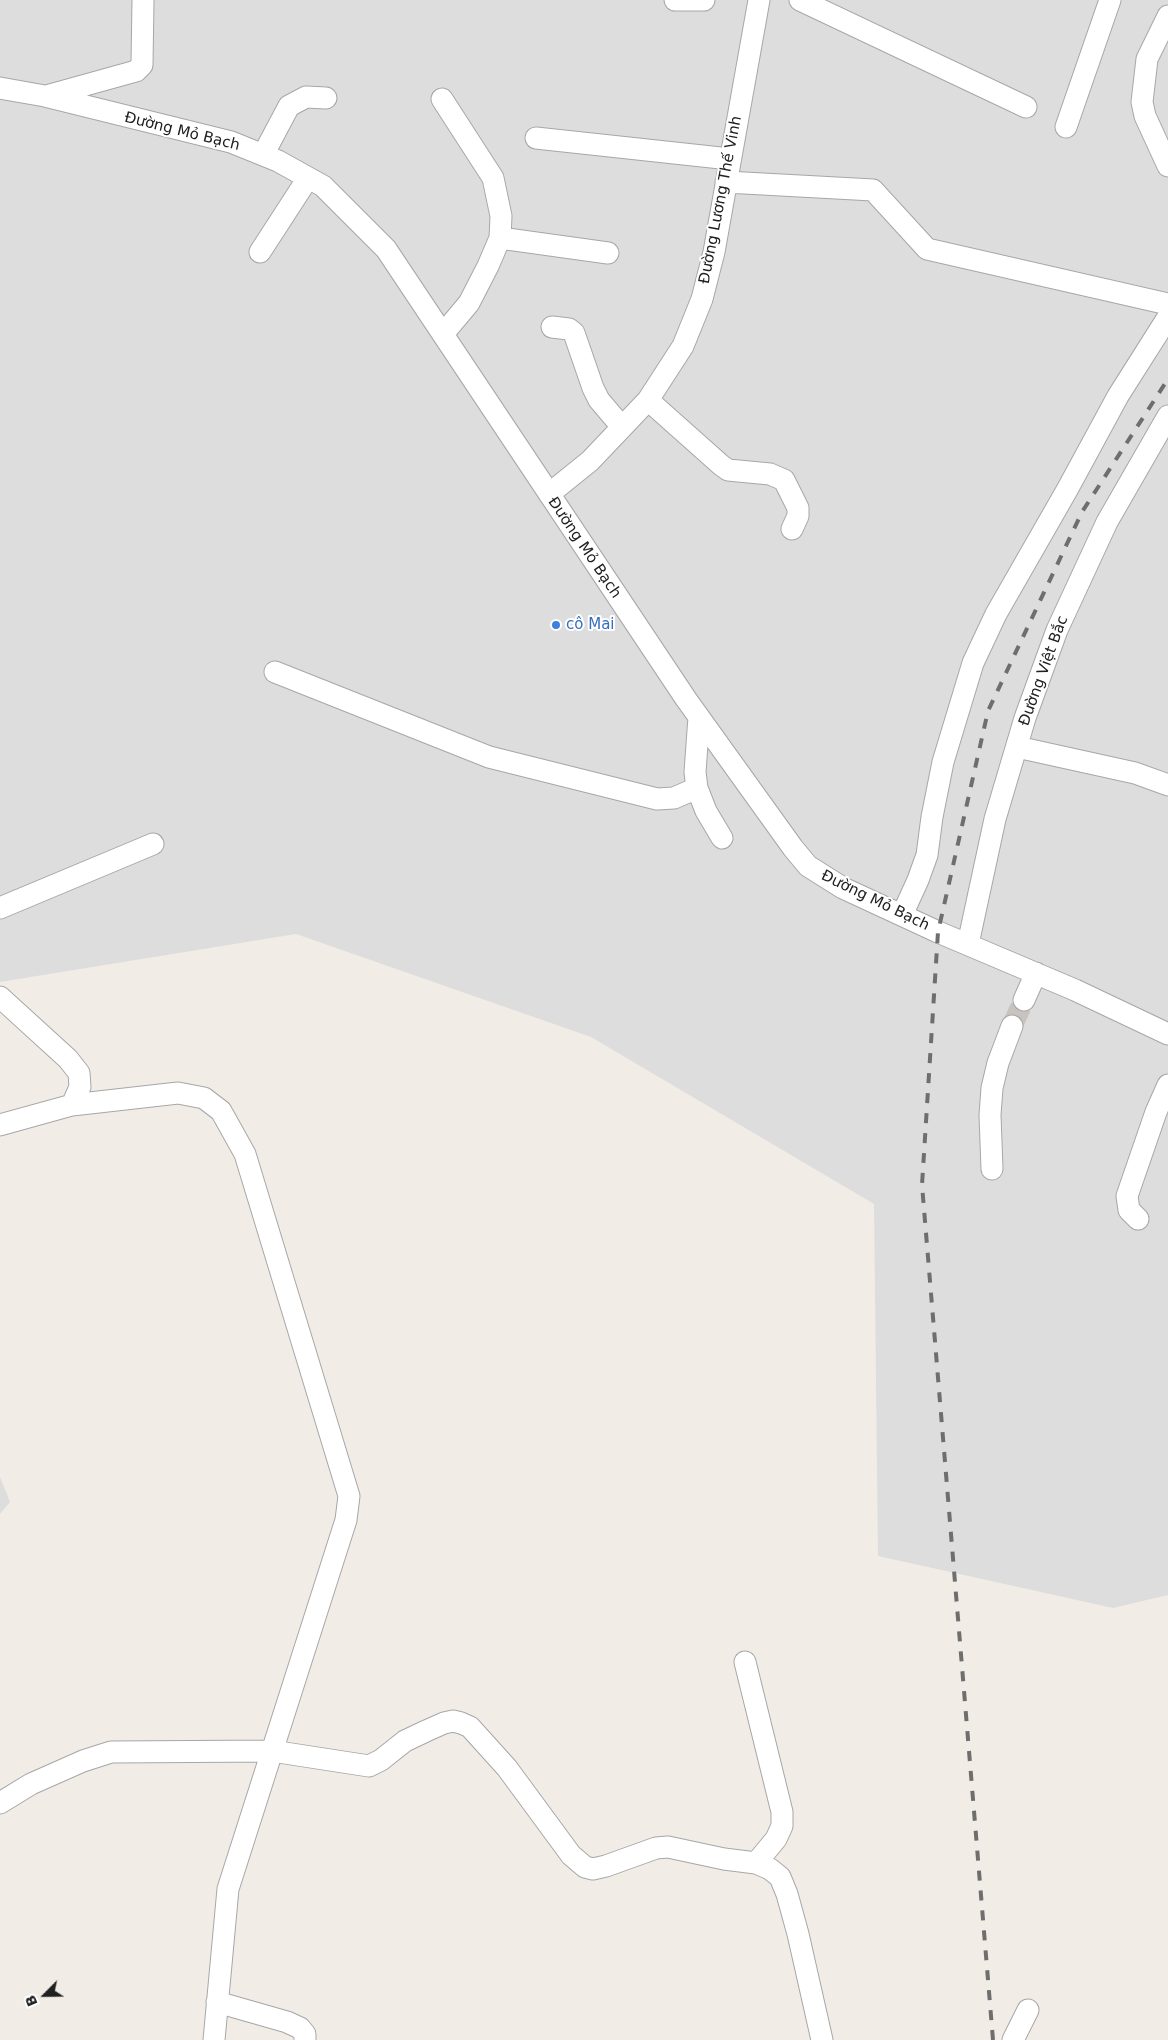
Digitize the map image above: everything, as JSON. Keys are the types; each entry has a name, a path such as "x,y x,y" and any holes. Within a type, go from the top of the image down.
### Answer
{"street":[{"path":"45,96 136,71 142,65 143,0"},
{"path":"675,0 704,0"},
{"name":"Đường Lương Thế Vinh","path":"549,494 590,461 648,400 683,346 702,299 714,252 758,0"},
{"path":"800,0 1026,107"},
{"path":"1066,127 1110,0"},
{"path":"1168,16 1147,59 1142,102 1145,116 1168,166"},
{"name":"Đường Mỏ Bạch","path":"0,88 45,96 231,142 278,161 323,186 386,249 699,717 808,866 843,888 1168,1034"},
{"path":"263,155 289,106 306,97 326,98"},
{"path":"442,99 493,178 500,216 500,238 488,266 468,303 443,334"},
{"path":"536,138 730,159"},
{"path":"260,252 308,178"},
{"path":"726,182 873,190 927,249 1168,304"},
{"path":"500,238 608,253"},
{"path":"902,915 927,855 932,817 943,762 973,663 996,614 1118,396 1168,317"},
{"path":"552,327 569,329 574,333 596,394 607,411 622,427"},
{"path":"648,400 728,470 770,474 784,480 798,508 798,516 792,529"},
{"name":"Đường Việt Bắc","path":"968,944 995,819 1025,718 1057,630 1107,522 1168,416"},
{"path":"275,672 489,757 657,799 674,798 697,788"},
{"path":"699,717 695,772 697,788 706,811 722,838"},
{"path":"1017,747 1136,773 1168,785"},
{"path":"0,908 153,844"},
{"path":"1024,1000 1036,974"},
{"path":"0,997 68,1059 79,1073 80,1088 72,1105"},
{"path":"992,1169 990,1115 992,1088 998,1064 1012,1026"},
{"path":"1138,1219 1129,1210 1127,1196 1156,1112 1168,1085"},
{"path":"0,1125 72,1105 178,1093 204,1098 221,1111 245,1154 349,1496 346,1520 226,1899 214,2040"},
{"path":"745,1662 782,1812 782,1826 776,1839 756,1863"},
{"path":"0,1803 31,1784 83,1761 111,1752 272,1751 369,1766 381,1760 405,1741 426,1730 453,1721 461,1723 470,1727 507,1768 571,1855 585,1867 593,1869 606,1866 656,1848 668,1847 724,1859 756,1863 770,1869 780,1878 788,1894 822,2040"},
{"path":"217,2002 287,2022 300,2028 305,2034 304,2040"},
{"path":"1014,2040 1028,2010"}],"shaded area":[{"path":"0,0 1168,0 1168,1595 1113,1608 878,1556 874,1204 591,1037 296,934 0,982"},
{"path":"0,1477 10,1502 0,1514"}],"tunnel":[{"path":"1012,1026 1024,1000"}],"railway":[{"path":"993,2040 922,1185 938,932 988,711 1082,512 1168,379"}],"place":[{"name":"cô Mai","path":"556,625"}]}
